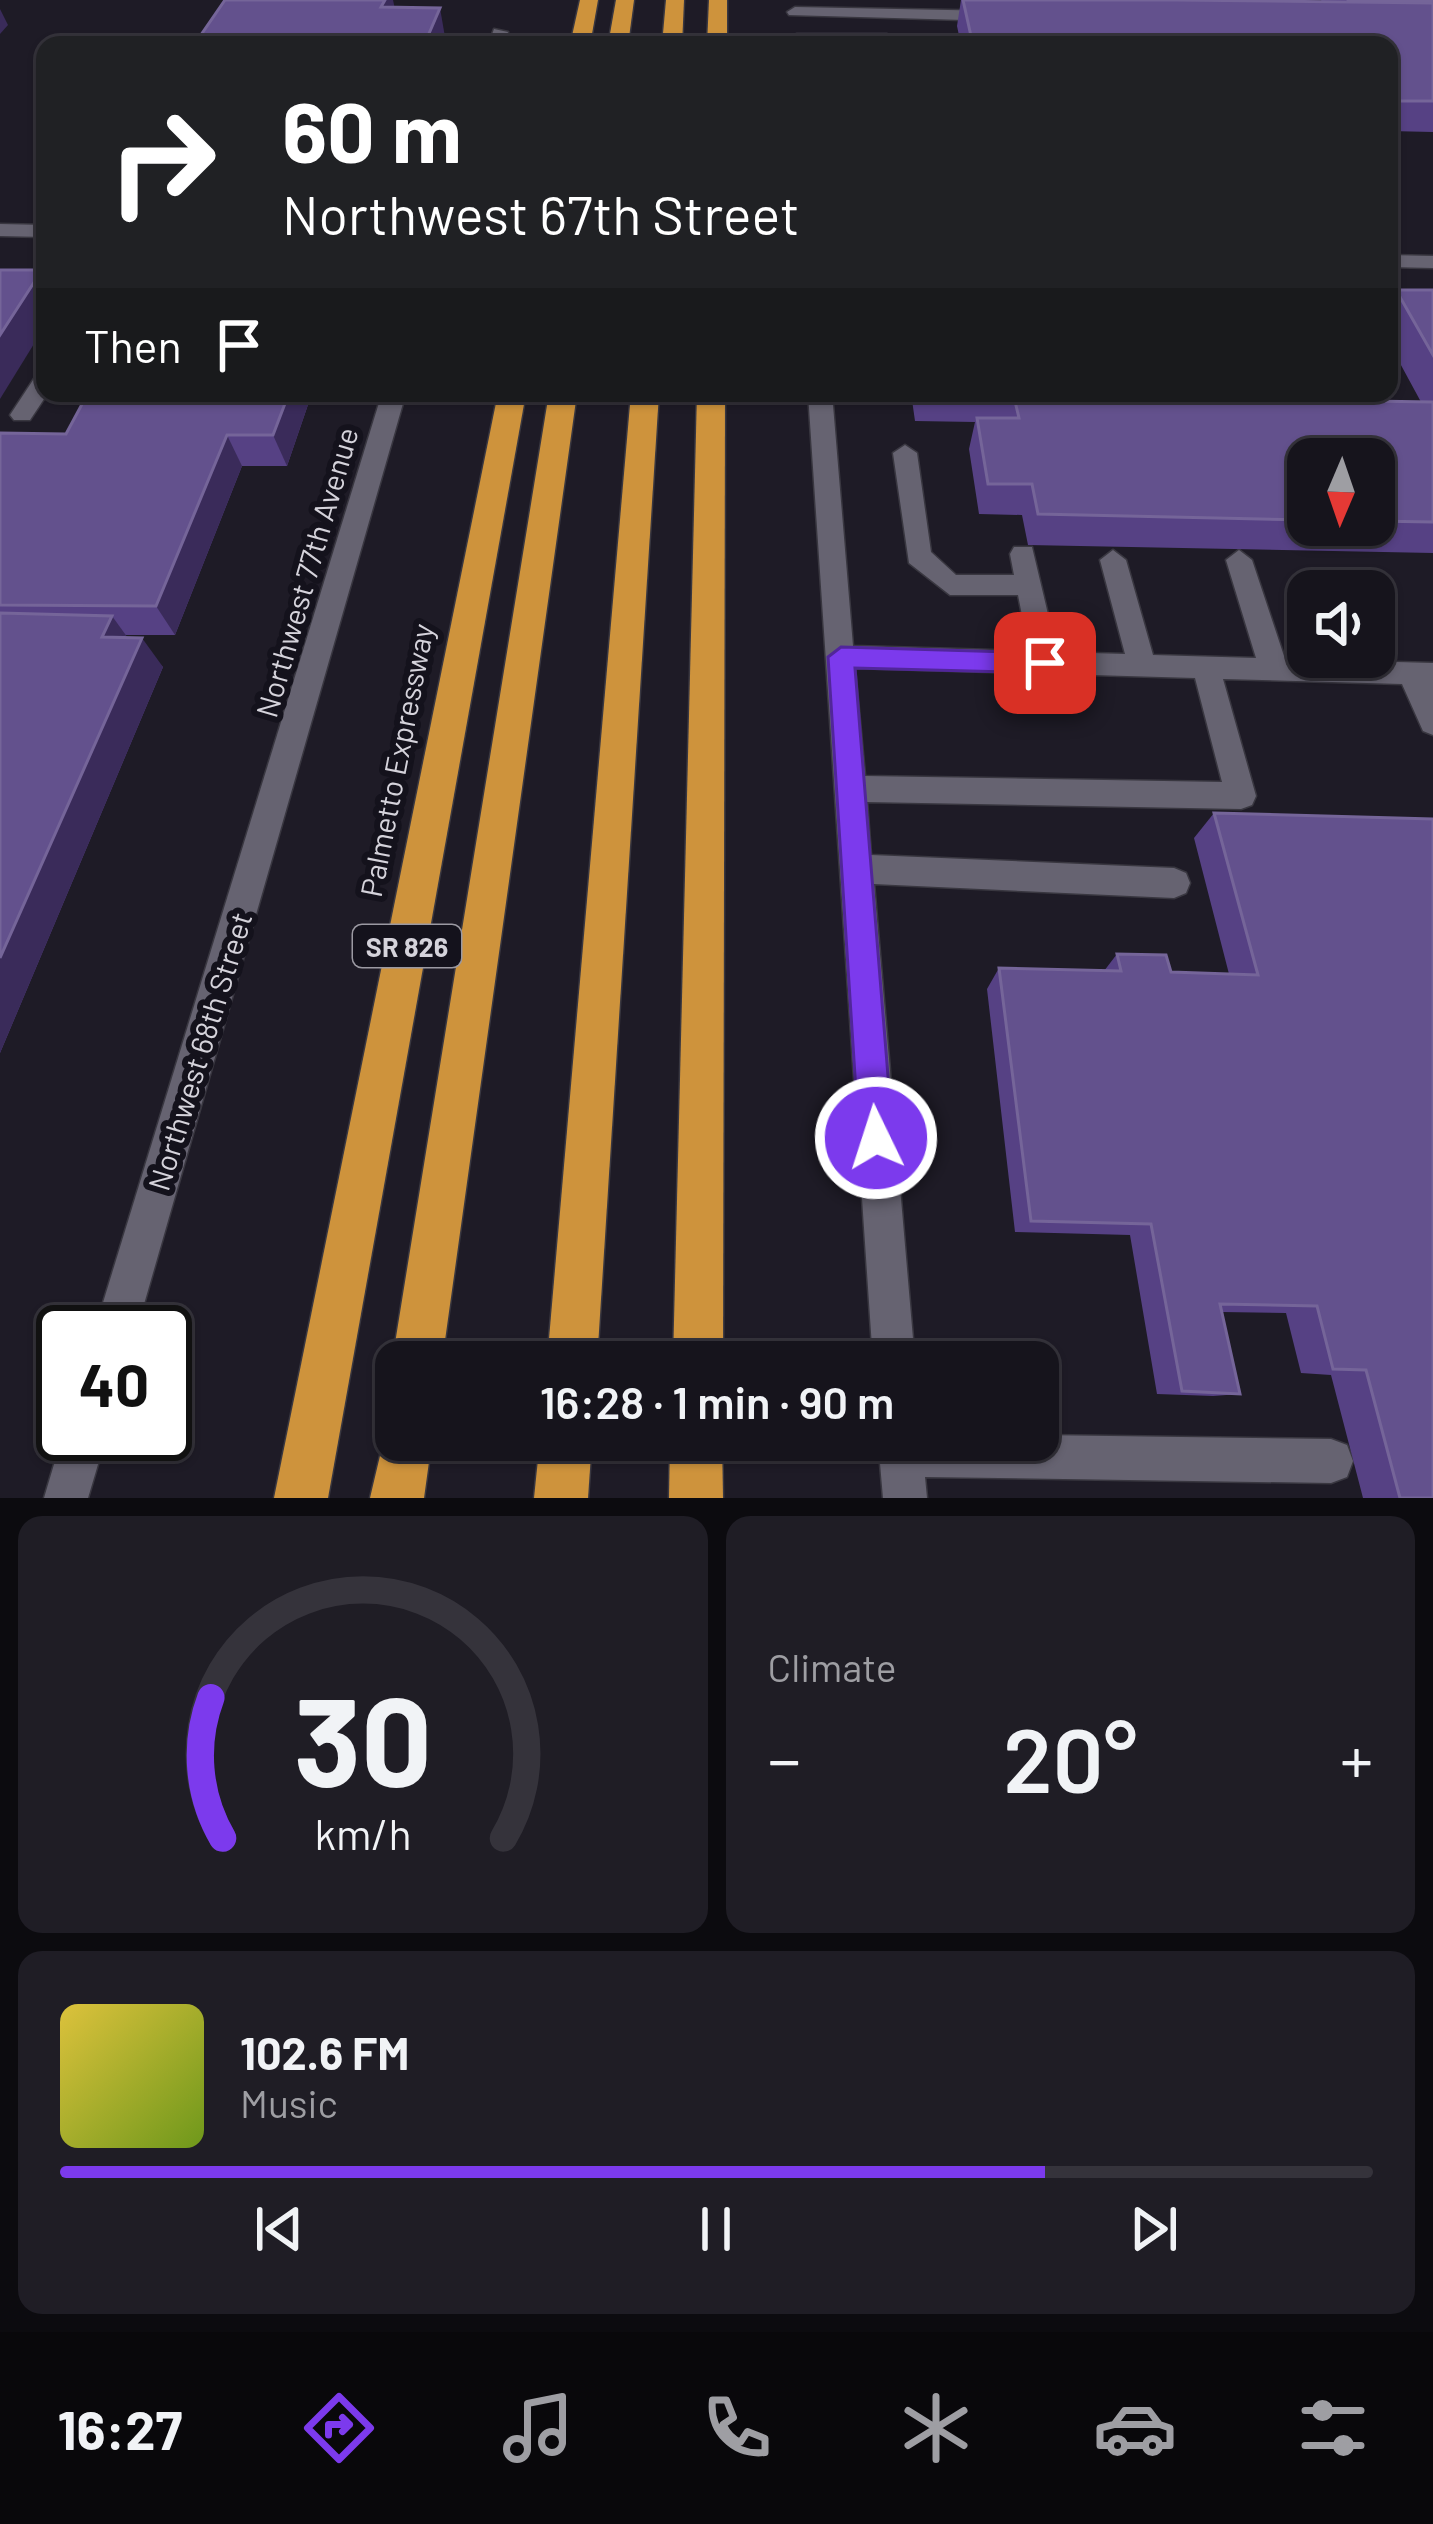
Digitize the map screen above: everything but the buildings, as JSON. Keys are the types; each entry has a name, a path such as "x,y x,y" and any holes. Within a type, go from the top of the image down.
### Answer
{"highway":[{"path":"582,36 589,0"},
{"path":"619,36 625,0"},
{"path":"673,36 675,0"},
{"path":"717,36 718,0"},
{"name":"Palmetto Expressway","path":"301,1498 510,402"},
{"path":"421,1341 562,402"},
{"path":"574,1341 644,402"},
{"path":"698,1341 711,402"},
{"path":"398,1498 403,1461"},
{"path":"561,1498 564,1461"},
{"path":"696,1461 696,1498"}],"street":[{"path":"883,14 900,0"},
{"path":"797,36 795,6 883,14 1026,16"},
{"path":"0,230 36,231"},
{"path":"1398,261 1433,262"},
{"path":"22,415 36,393"},
{"name":"Northwest 77th Avenue","path":"282,770 391,402"},
{"path":"821,402 892,1341"},
{"path":"905,453 918,556 950,585 1030,585"},
{"path":"1023,554 1045,663"},
{"path":"1114,560 1142,665"},
{"path":"1239,560 1274,669"},
{"path":"841,657 1422,674 1433,723"},
{"path":"850,789 1241,796 1206,668"},
{"name":"Northwest 68th Street","path":"123,1305 282,770"},
{"path":"856,869 1174,884"},
{"path":"66,1498 77,1461"},
{"path":"902,1464 1331,1461"}],"route":[{"path":"876,1138 841,657 1045,663"}]}
